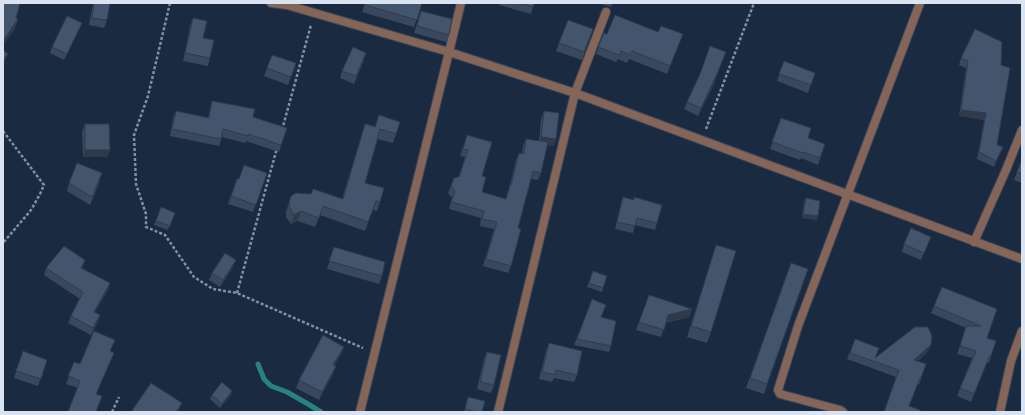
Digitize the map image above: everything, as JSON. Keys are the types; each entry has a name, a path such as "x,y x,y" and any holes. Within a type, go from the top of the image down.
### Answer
{"street":[{"path":"271,3 286,5 449,52 575,94 1022,259"},
{"path":"360,412 461,3"},
{"path":"842,412 840,410 780,394 778,390 798,326 920,3"},
{"path":"498,412 575,94 606,12"},
{"path":"974,242 1022,130"},
{"path":"1000,412 1011,361 1022,331"}],"path":[{"path":"170,3 148,96 134,135 136,184 146,214 146,227 165,235 194,277 213,288 238,293 375,353"},
{"path":"702,141 754,3"},
{"path":"281,134 314,13"},
{"path":"3,131 44,185 31,210 3,243"},
{"path":"238,293 279,142"},
{"path":"112,412 119,397"}],"building":[{"path":"3,3 20,3 16,18 18,19 3,41"},
{"path":"94,3 110,3 107,20 92,18"},
{"path":"365,3 422,3 417,20 365,5"},
{"path":"520,3 534,3 533,7"},
{"path":"421,11 452,19 449,35 417,26"},
{"path":"615,15 658,32 661,26 683,34 670,66 632,51 630,55 621,51 619,55 598,47 604,33 607,34"},
{"path":"67,16 82,23 67,54 52,47"},
{"path":"193,18 207,21 203,38 214,40 210,58 185,53"},
{"path":"568,20 593,29 584,52 559,43"},
{"path":"975,29 1002,42 1001,65 1010,68 997,145 1003,147 996,161 979,152 986,113 961,110 968,61 961,58"},
{"path":"710,46 726,52 701,108 687,102 700,74"},
{"path":"353,47 366,53 356,76 342,71"},
{"path":"3,50 8,54 3,60"},
{"path":"272,55 296,63 291,77 267,68"},
{"path":"784,61 815,73 811,85 779,74"},
{"path":"212,101 255,109 253,117 287,128 281,145 248,134 248,136 223,129 221,139 172,129 176,111 209,118"},
{"path":"544,111 559,113 556,139 541,137"},
{"path":"379,115 400,122 396,134 380,129 365,183 384,188 380,202 376,201 368,222 323,206 319,218 301,211 294,215 289,203 291,196 296,193 311,194 313,189 343,199 365,124 375,127"},
{"path":"781,118 811,128 808,138 825,144 820,158 772,142"},
{"path":"85,124 109,124 110,150 85,150"},
{"path":"467,135 492,142 482,176 486,177 482,192 506,199 519,153 524,154 526,139 548,142 541,173 533,171 518,228 521,229 511,266 486,259 497,222 482,219 484,211 451,202 455,191 451,186 454,178 459,177 468,150 463,149"},
{"path":"1022,159 1022,174 1017,172"},
{"path":"77,163 102,173 92,197 69,183"},
{"path":"244,165 267,173 256,205 231,196"},
{"path":"623,197 634,200 634,197 662,205 657,223 637,218 635,226 617,222"},
{"path":"806,198 820,201 818,216 803,214"},
{"path":"161,207 175,213 170,226 156,221"},
{"path":"911,228 931,237 924,253 904,244"},
{"path":"716,245 736,251 711,332 691,326"},
{"path":"64,246 85,260 81,268 110,283 94,312 100,315 93,328 71,316 83,292 46,268"},
{"path":"334,247 385,262 382,276 329,261"},
{"path":"225,253 236,260 223,280 212,273"},
{"path":"791,263 808,269 767,384 750,378"},
{"path":"593,271 607,276 603,288 589,283"},
{"path":"942,287 997,309 987,338 996,341 974,394 960,388 976,351 960,346 966,326 981,326 934,306"},
{"path":"649,295 692,309 668,315 664,330 639,322"},
{"path":"592,299 606,305 601,317 616,321 611,346 577,339"},
{"path":"915,327 928,327 932,336 931,345 914,360 926,364 909,406 920,410 920,412 884,412 899,370 850,353 855,339 879,348 875,358"},
{"path":"94,331 115,340 110,351 114,353 96,394 102,396 96,412 68,412 80,381 68,376 74,362 80,364"},
{"path":"323,335 344,347 333,365 336,366 322,392 299,380"},
{"path":"549,343 582,351 577,375 556,370 555,375 542,372"},
{"path":"23,351 47,360 41,379 16,371"},
{"path":"487,352 501,355 494,385 480,382"},
{"path":"222,382 232,391 222,404 212,395"},
{"path":"151,383 182,403 176,412 131,412"},
{"path":"468,397 485,401 482,412 465,409"}],"waterway":[{"path":"258,364 264,379 271,386 287,392 321,412"}]}
